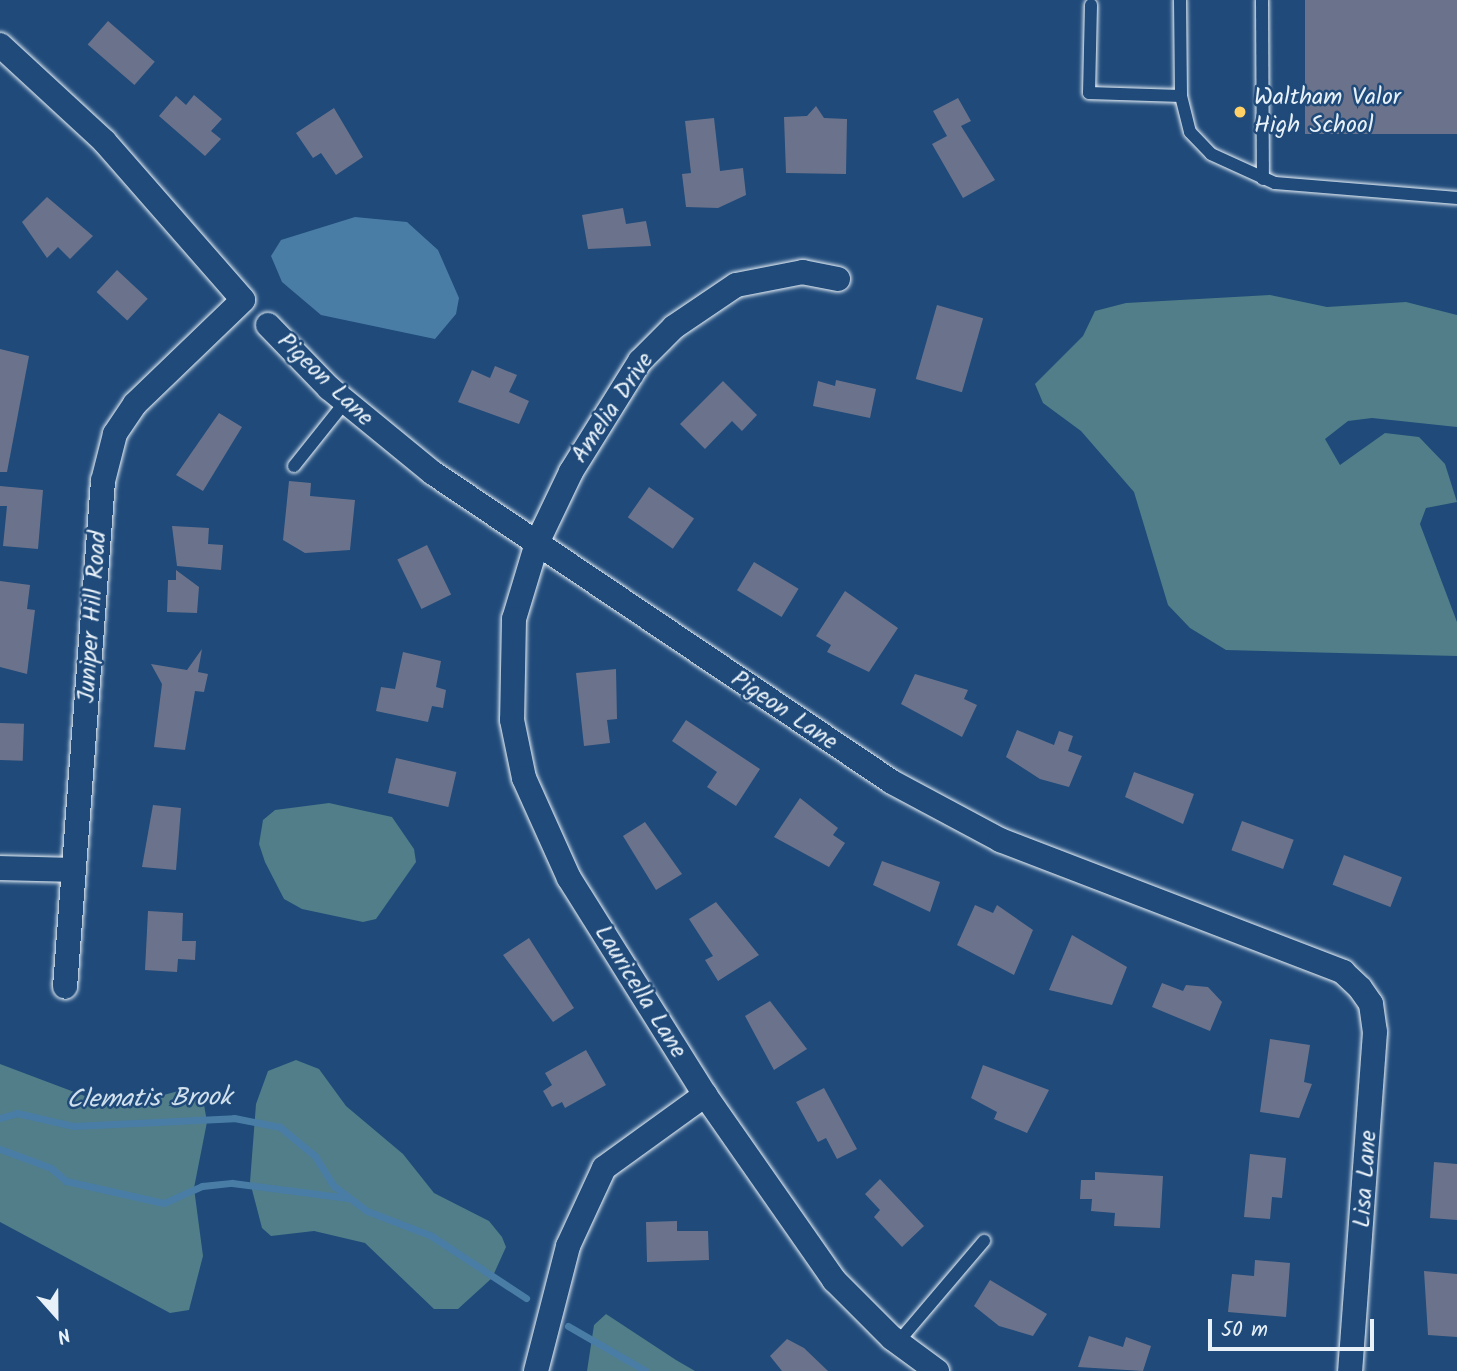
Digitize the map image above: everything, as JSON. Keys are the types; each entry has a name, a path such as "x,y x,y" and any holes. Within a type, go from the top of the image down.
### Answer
{"street":[{"name":"Juniper Hill Road","path":"0,46 104,141 243,300 135,404 115,433 103,481 65,987"},
{"name":"Amelia Drive","path":"537,542 609,406 674,327 736,285 769,275 803,272 838,279"},
{"name":"Pigeon Lane","path":"268,325 345,402 433,473 804,726 957,820 1343,972 1362,990"},
{"name":"Lauricella Lane","path":"537,542 514,620 512,720 524,778 569,878 705,1095 834,1280 898,1342 937,1371"},
{"path":"0,868 74,870"},
{"name":"Lisa Lane","path":"1350,1371 1375,1032 1362,990"},
{"path":"536,1371 568,1246 604,1168 705,1095"}],"lane":[{"path":"1180,0 1181,96 1190,132 1211,154 1263,179 1457,198"},
{"path":"1262,0 1263,179"},
{"path":"1091,5 1089,93 1181,96"},
{"path":"294,466 345,402"},
{"path":"898,1342 984,1241"}],"green space":[{"path":"1270,295 1327,307 1406,302 1457,315 1457,427 1372,418 1348,421 1325,439 1340,465 1385,433 1419,437 1445,464 1457,502 1426,508 1420,524 1457,622 1457,656 1226,650 1190,628 1168,605 1134,492 1081,431 1043,403 1035,384 1083,336 1095,311 1126,303"},
{"path":"329,803 392,817 414,849 416,862 376,919 363,922 302,909 284,899 265,862 259,844 263,820 275,810"},
{"path":"296,1060 319,1069 346,1106 403,1154 434,1193 489,1221 502,1237 506,1247 492,1278 458,1309 434,1309 365,1243 314,1231 271,1236 262,1228 250,1182 256,1104 268,1071"},
{"path":"0,1064 106,1104 127,1105 182,1090 203,1099 207,1122 194,1188 203,1256 189,1310 170,1313 0,1222"},
{"path":"606,1314 695,1371 587,1371 594,1325"}],"water":[{"path":"355,217 407,222 438,250 459,298 456,314 435,339 321,315 282,282 271,256 281,240"}],"building":[{"path":"1305,0 1457,0 1457,134 1305,134"},
{"path":"108,21 155,62 134,85 88,44"},
{"path":"194,95 222,119 211,131 221,139 205,156 159,116 176,96 186,105"},
{"path":"958,98 971,121 961,126 995,180 963,198 932,144 947,136 933,111"},
{"path":"816,106 824,118 847,119 846,174 786,173 784,117 807,116"},
{"path":"334,108 363,157 336,175 321,153 313,158 296,133"},
{"path":"714,118 720,171 743,168 746,195 718,208 686,207 682,174 691,173 685,121"},
{"path":"47,197 93,236 70,259 58,247 47,258 22,222"},
{"path":"623,208 626,224 646,221 651,246 588,249 582,215"},
{"path":"117,270 148,299 127,321 97,292"},
{"path":"937,305 983,318 962,392 916,379"},
{"path":"0,349 29,356 7,472 0,472"},
{"path":"495,366 517,375 509,392 529,401 519,424 458,402 472,370 490,378"},
{"path":"836,380 876,389 870,418 813,406 818,381 835,386"},
{"path":"723,381 757,415 742,431 732,421 705,449 680,424"},
{"path":"219,413 242,427 203,491 176,475"},
{"path":"289,481 311,483 310,496 355,500 350,550 305,553 283,540"},
{"path":"0,486 43,490 38,549 3,546 7,506 0,506"},
{"path":"649,487 694,519 673,549 628,517"},
{"path":"172,526 209,528 208,544 223,545 221,570 177,566"},
{"path":"427,545 451,594 421,609 397,559"},
{"path":"754,562 799,589 782,617 737,590"},
{"path":"176,570 199,587 197,613 167,612 168,580 176,580"},
{"path":"0,581 30,585 27,609 35,610 27,674 0,667"},
{"path":"845,591 898,628 869,672 827,652 831,645 816,636"},
{"path":"202,649 198,672 208,674 204,692 195,691 185,750 154,747 162,684 151,664 187,670"},
{"path":"403,652 441,661 436,687 446,690 443,708 432,706 428,722 376,711 381,687 395,689"},
{"path":"616,669 617,719 607,720 610,743 584,746 576,673"},
{"path":"915,674 968,690 964,699 977,705 962,737 901,704"},
{"path":"686,720 760,769 736,806 707,787 717,772 672,741"},
{"path":"0,723 24,724 23,761 0,760"},
{"path":"1017,730 1054,745 1059,731 1073,736 1068,751 1082,756 1069,787 1040,779 1006,757"},
{"path":"396,758 456,772 448,807 388,793"},
{"path":"1134,772 1194,794 1183,824 1125,797"},
{"path":"800,798 838,828 833,835 845,843 829,867 774,837"},
{"path":"153,805 181,808 176,870 142,867"},
{"path":"1242,821 1294,840 1283,869 1231,850"},
{"path":"645,822 682,874 656,890 623,836"},
{"path":"1344,855 1402,877 1390,907 1333,885"},
{"path":"882,861 940,882 930,912 873,885"},
{"path":"716,902 759,955 718,981 705,960 713,956 689,919"},
{"path":"975,905 993,913 997,905 1033,930 1014,975 957,945"},
{"path":"148,911 183,913 182,941 196,941 195,960 178,959 177,972 145,970"},
{"path":"1072,935 1127,967 1112,1005 1049,990"},
{"path":"529,938 574,1008 553,1022 503,955"},
{"path":"1162,983 1183,991 1186,985 1208,987 1222,1002 1210,1031 1152,1007"},
{"path":"770,1001 807,1049 774,1070 745,1016"},
{"path":"1270,1039 1310,1045 1304,1082 1312,1084 1299,1118 1260,1112"},
{"path":"586,1050 606,1085 565,1108 562,1102 552,1107 543,1091 552,1085 545,1073"},
{"path":"983,1065 1049,1090 1027,1133 994,1119 997,1112 971,1098"},
{"path":"824,1088 857,1149 837,1159 826,1138 818,1142 796,1102"},
{"path":"1250,1154 1286,1158 1282,1198 1272,1197 1270,1219 1244,1217"},
{"path":"1434,1162 1457,1164 1457,1220 1430,1218"},
{"path":"1095,1172 1163,1176 1160,1228 1114,1226 1115,1213 1091,1211 1092,1199 1080,1199 1081,1180 1095,1180"},
{"path":"880,1179 924,1226 902,1247 874,1217 880,1210 865,1194"},
{"path":"677,1221 677,1231 708,1231 709,1260 647,1262 646,1222"},
{"path":"1255,1260 1290,1263 1286,1317 1228,1312 1232,1274 1254,1276"},
{"path":"1424,1271 1457,1274 1457,1337 1428,1335"},
{"path":"990,1280 1047,1314 1033,1336 999,1326 974,1306"},
{"path":"1089,1336 1123,1347 1126,1337 1151,1346 1143,1371 1078,1367"},
{"path":"787,1339 804,1348 828,1371 782,1371 770,1356"}],"waterway":[{"name":"Clematis Brook","path":"0,1118 17,1113 73,1126 234,1118 280,1127 315,1156 334,1186 367,1211 430,1235 526,1298"},
{"name":"Clematis Brook","path":"0,1149 51,1168 66,1181 164,1203 202,1186 232,1183 348,1198"},
{"name":"Clematis Brook","path":"568,1326 646,1371"}],"place":[{"name":"Waltham Valor High School","path":"1240,112"}]}
